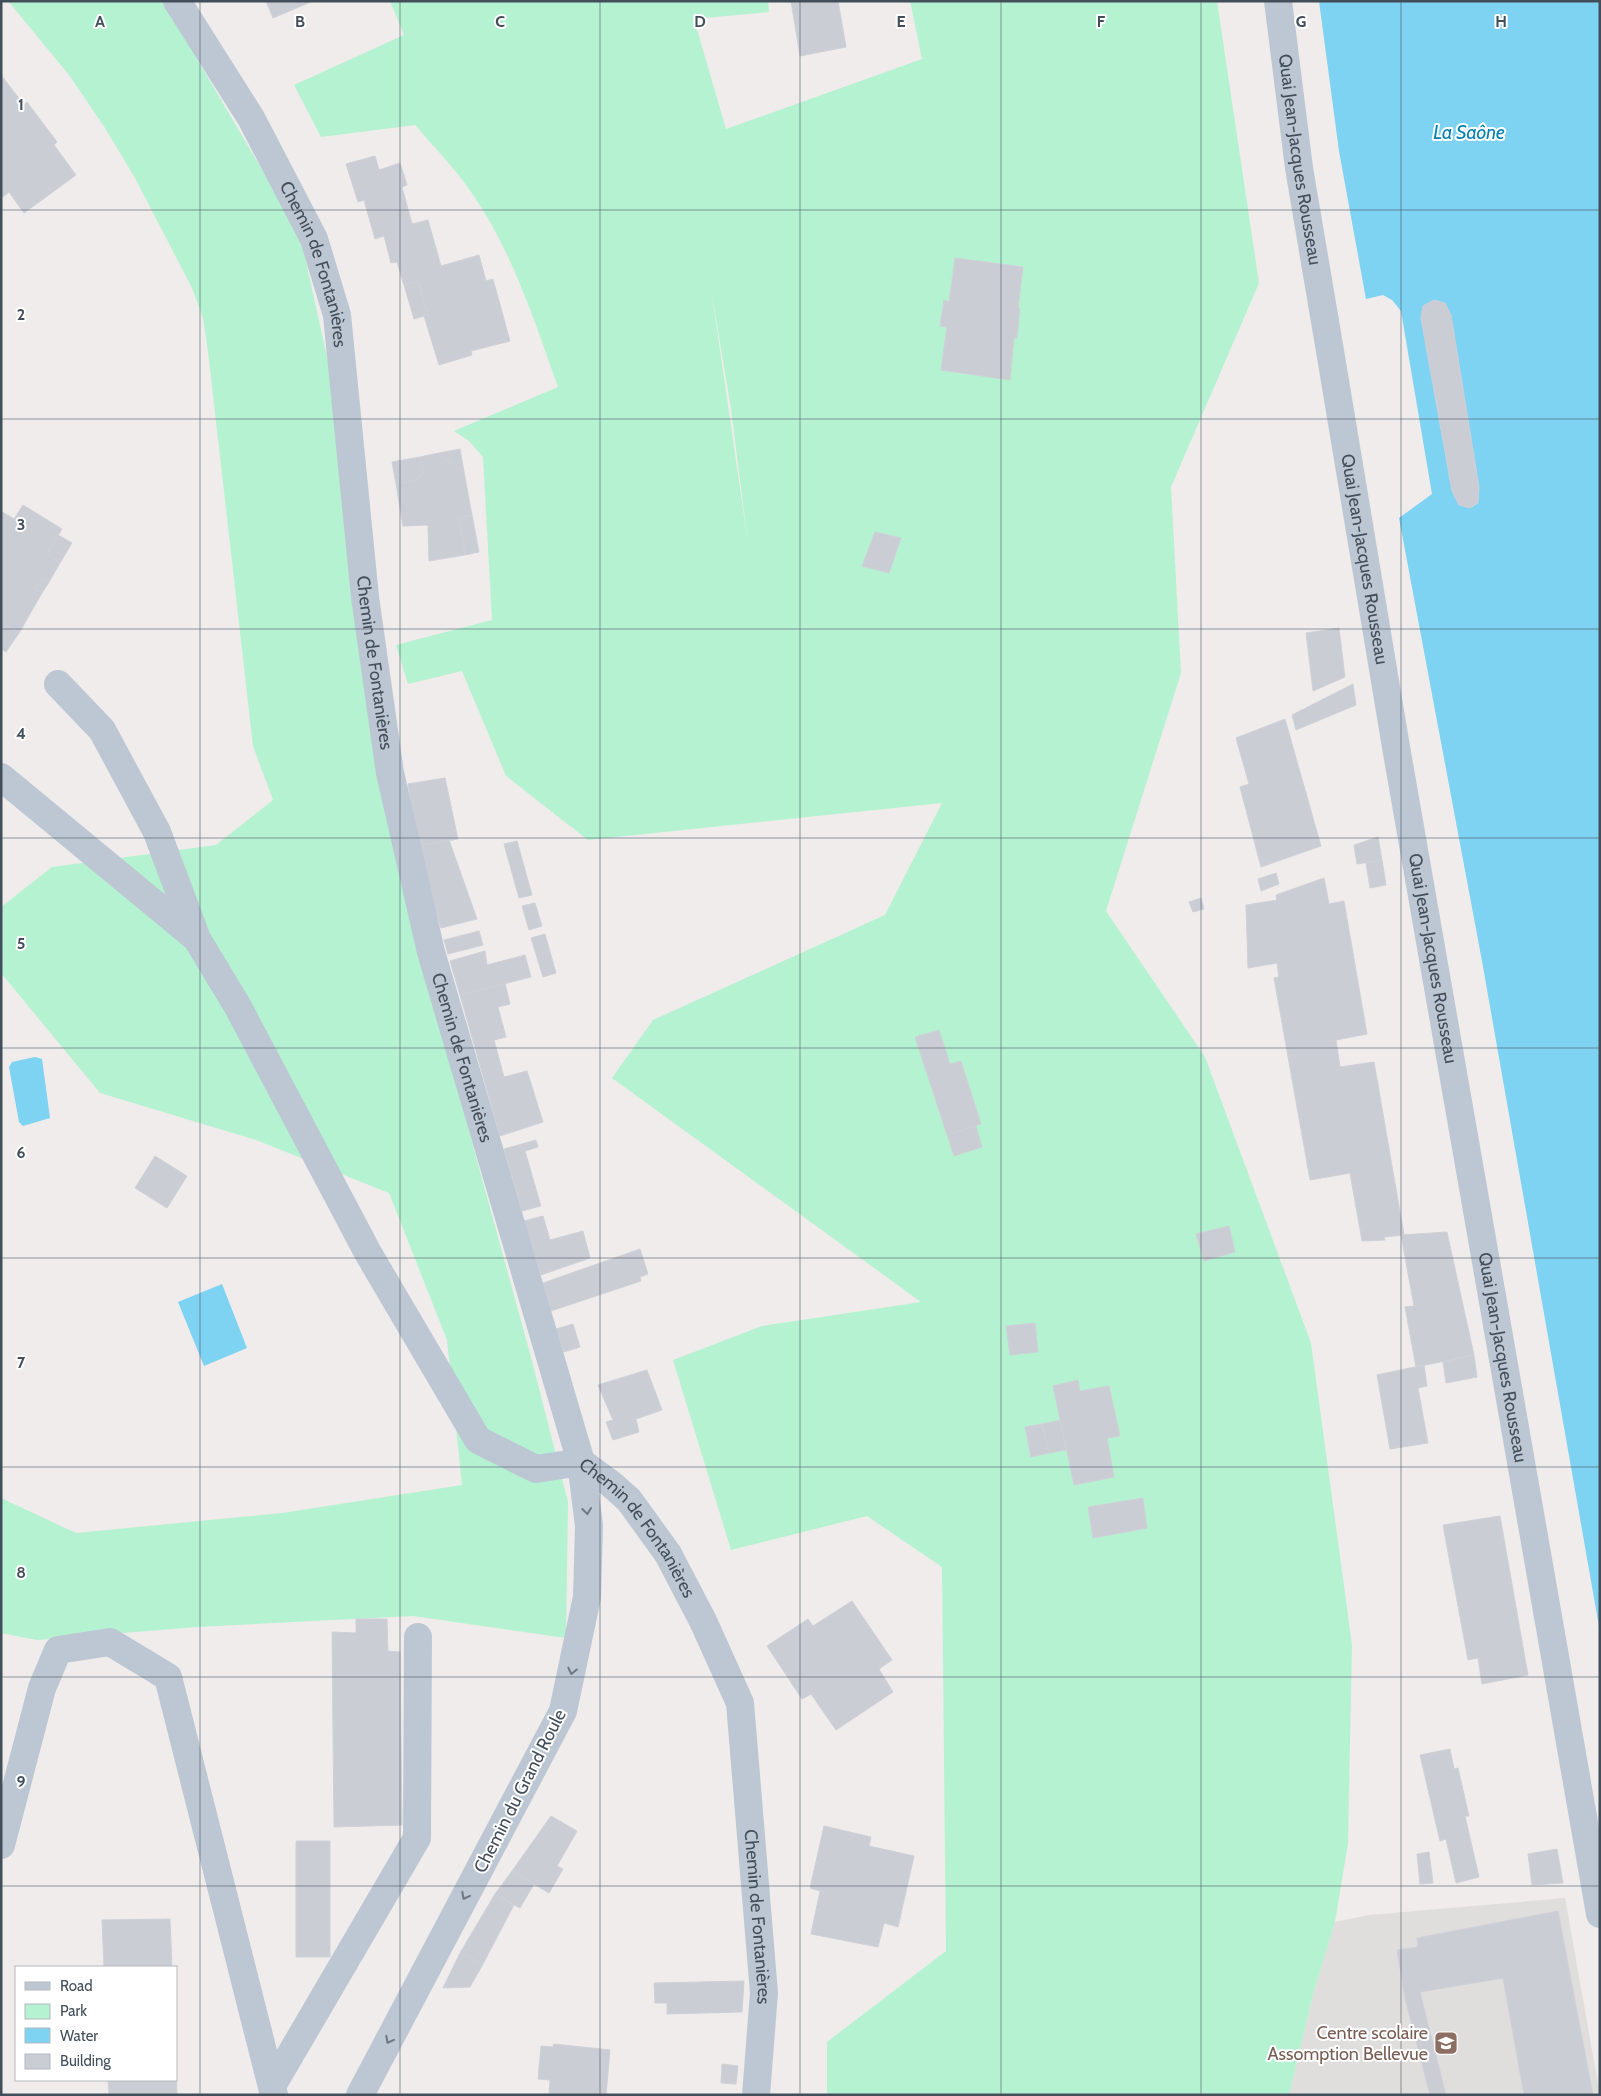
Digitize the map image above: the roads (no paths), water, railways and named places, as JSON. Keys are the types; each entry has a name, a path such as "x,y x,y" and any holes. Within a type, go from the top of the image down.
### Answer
{"street":[{"name":"Chemin de Fontanières","path":"177,1 251,118 314,239 337,315 365,597 390,773 431,952 581,1462 629,1500 668,1554 704,1621 740,1703 764,1993 756,2095"},
{"name":"Quai Jean-Jacques Rousseau","path":"1278,1 1299,168 1315,266 1600,1914"},
{"path":"58,684 102,730 157,832 197,939 238,1007 368,1254 478,1440 536,1469 581,1462"},
{"path":"1,777 197,939"},
{"name":"Chemin du Grand Roule","path":"360,2095 563,1711 587,1597 589,1526 581,1462"},
{"path":"273,2090 417,1838 418,1637"},
{"path":"1,1845 42,1688 58,1650 110,1642 168,1677 273,2090"}],"water":[{"name":"La Saône","path":"1319,1 1600,1 1600,1632 1482,961 1399,518 1432,494 1401,311 1392,300 1383,295 1366,299 1339,151"},
{"path":"35,1057 42,1059 50,1118 23,1126 19,1122 9,1067 12,1062"},
{"path":"222,1284 247,1348 204,1366 178,1302"}],"place":[{"name":"Centre scolaire Assomption Bellevue","path":"1446,2043"}]}
